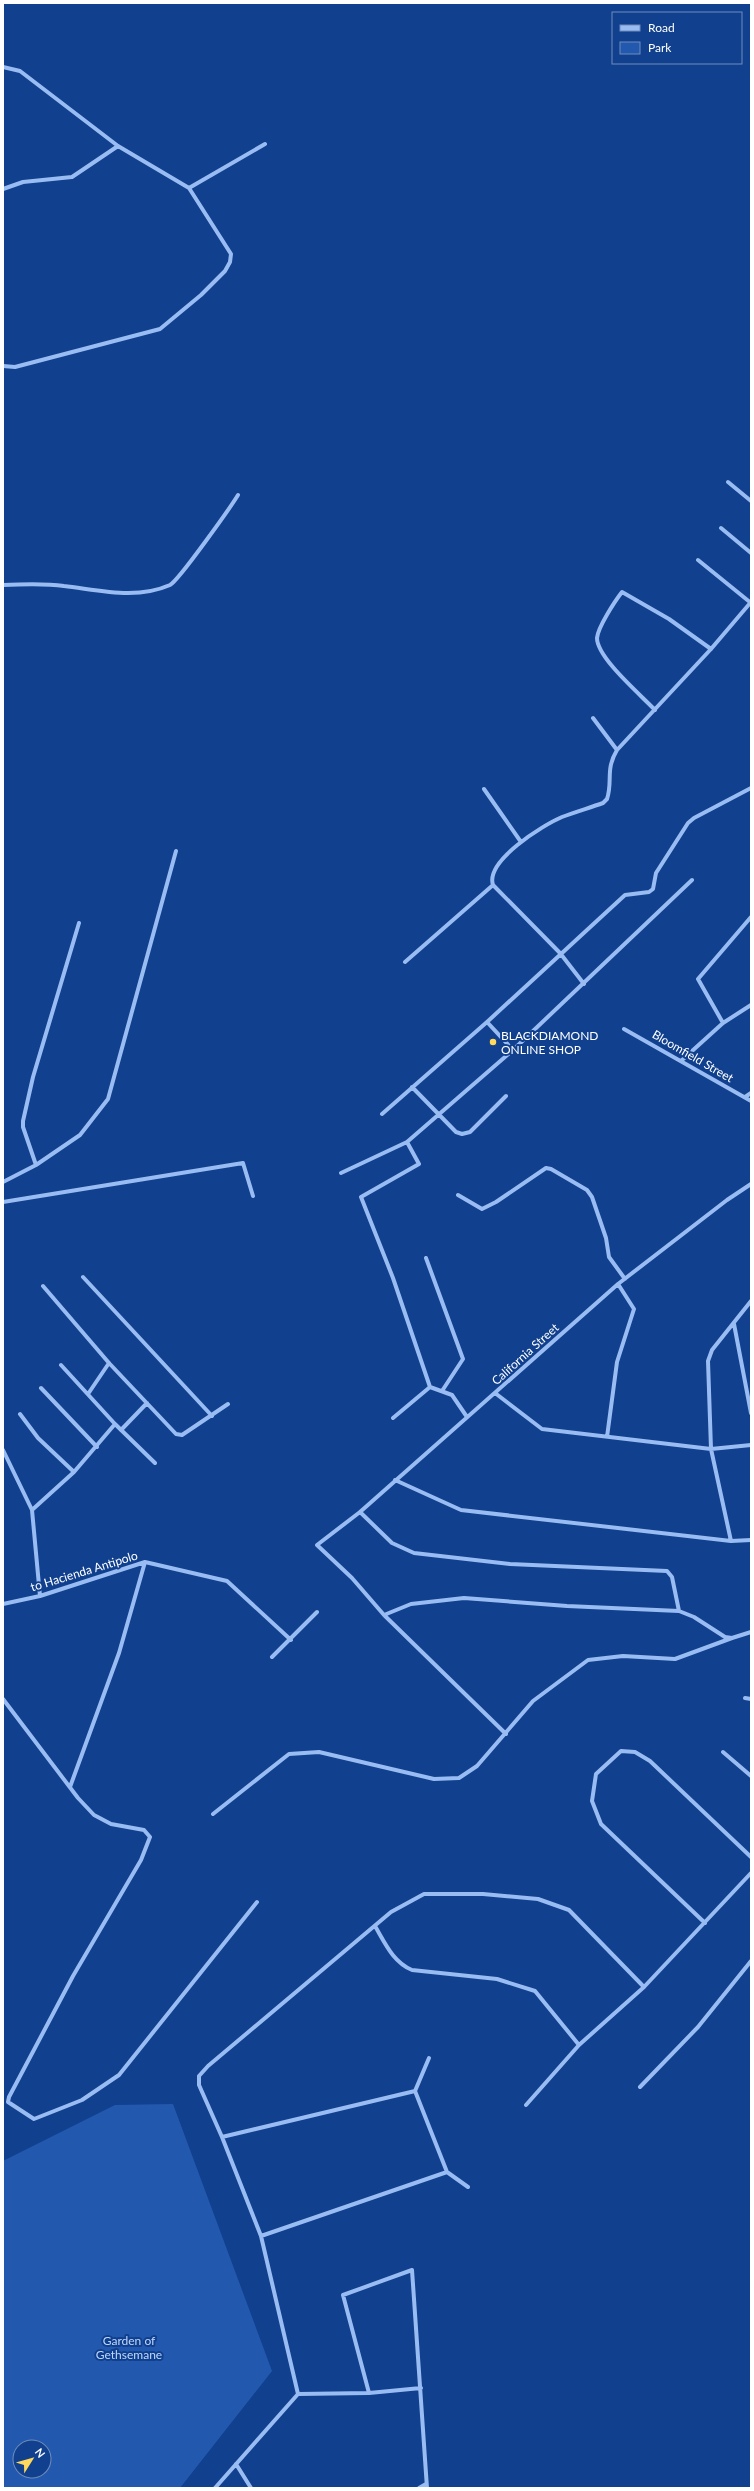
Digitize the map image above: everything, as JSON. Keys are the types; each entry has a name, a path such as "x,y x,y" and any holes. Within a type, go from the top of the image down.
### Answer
{"street":[{"path":"3,67 20,71 118,146 189,188 231,254 230,262 225,271 201,296 160,329 15,367 3,366"},
{"path":"189,188 264,144"},
{"path":"3,189 23,182 72,177 118,146"},
{"path":"728,482 751,501"},
{"path":"3,585 63,586 108,593 140,592 171,584 225,516 238,495"},
{"path":"721,528 751,553"},
{"path":"584,984 560,953 493,885 491,880 495,870 505,856 521,842 561,818 607,799 608,773 611,759 617,750 711,649 751,603 698,560"},
{"path":"654,710 602,654 597,638 604,621 622,592 669,619 711,649"},
{"path":"593,718 617,750"},
{"path":"382,1114 487,1022 560,953 626,895 649,892 653,889 656,873 694,818 751,788"},
{"path":"484,789 521,842"},
{"path":"3,1182 36,1165 80,1135 108,1099 176,851"},
{"path":"341,1173 407,1142 439,1116 584,984 692,880"},
{"path":"405,962 493,885"},
{"path":"723,1023 698,979 751,917"},
{"path":"36,1165 23,1127 23,1121 33,1076 79,923"},
{"path":"681,1060 723,1023 751,1005"},
{"path":"487,1022 513,1050"},
{"name":"Bloomfield Street","path":"624,1029 751,1101"},
{"path":"412,1087 439,1116 459,1134 467,1134 506,1096"},
{"path":"745,1098 751,1093"},
{"path":"407,1142 419,1164 361,1198 392,1278 430,1387"},
{"path":"3,1202 243,1163 253,1196"},
{"path":"458,1195 482,1209 496,1202 546,1168 550,1169 587,1190 592,1197 606,1238 613,1265 625,1279"},
{"name":"California Street","path":"384,1615 352,1578 317,1545 360,1512 618,1284 727,1200 751,1184"},
{"path":"426,1258 463,1358 442,1391"},
{"path":"83,1277 212,1416"},
{"path":"607,1437 617,1362 634,1309 618,1284"},
{"path":"43,1286 109,1363 176,1434 182,1435 228,1404"},
{"path":"731,1541 711,1449 708,1361 712,1350 751,1302"},
{"path":"734,1324 751,1413"},
{"path":"88,1394 109,1363"},
{"path":"61,1365 115,1424 155,1463"},
{"path":"430,1387 452,1395 467,1417"},
{"path":"393,1418 430,1387"},
{"path":"41,1388 97,1448"},
{"path":"495,1393 542,1429 711,1449 751,1445"},
{"path":"121,1430 147,1403"},
{"path":"20,1414 38,1438 74,1472"},
{"path":"32,1510 74,1472 97,1448 115,1424"},
{"path":"3,1450 32,1510 40,1596"},
{"path":"395,1480 461,1510 731,1541 751,1540"},
{"path":"360,1512 392,1543 414,1552 510,1564 667,1571 672,1577 679,1611"},
{"path":"70,1787 119,1653 145,1562"},
{"name":"to Hacienda Antipolo","path":"3,1604 40,1596 145,1562 227,1580 290,1640"},
{"path":"506,1734 384,1615 411,1604 464,1598 567,1606 679,1611 694,1617 725,1637 732,1638"},
{"path":"272,1657 317,1612"},
{"path":"213,1814 289,1754 319,1752 434,1779 459,1778 476,1766 506,1734 532,1701 588,1660 623,1656 675,1659 751,1632"},
{"path":"745,1698 751,1699"},
{"path":"3,1699 70,1787 94,1815 111,1824 144,1830 149,1834 150,1840 141,1860 73,1976 9,2097 8,2102 11,2106 34,2119 82,2100 119,2075 257,1902"},
{"path":"705,1923 601,1824 592,1802 596,1774 621,1751 635,1752 650,1761 751,1857"},
{"path":"723,1752 751,1776"},
{"path":"526,2105 579,2046 644,1987 751,1873"},
{"path":"298,2394 261,2236 222,2137 202,2094 199,2076 208,2066 391,1912 424,1894 483,1894 538,1899 569,1910 644,1987"},
{"path":"375,1926 393,1957 408,1969 423,1973 497,1979 535,1991 579,2046"},
{"path":"640,2087 698,2027 751,1961"},
{"path":"429,2058 415,2091 447,2172 468,2187"},
{"path":"222,2137 415,2091"},
{"path":"261,2236 447,2172"},
{"path":"368,2393 344,2295 412,2270 421,2388 426,2486 419,2488"},
{"path":"214,2488 298,2394 368,2393 421,2388"},
{"path":"236,2464 252,2488"}],"green space":[{"name":"Garden of Gethsemane","path":"173,2104 272,2371 180,2488 3,2488 3,2161 115,2105"}],"place":[{"name":"BLACKDIAMOND ONLINE SHOP","path":"493,1042"}]}
